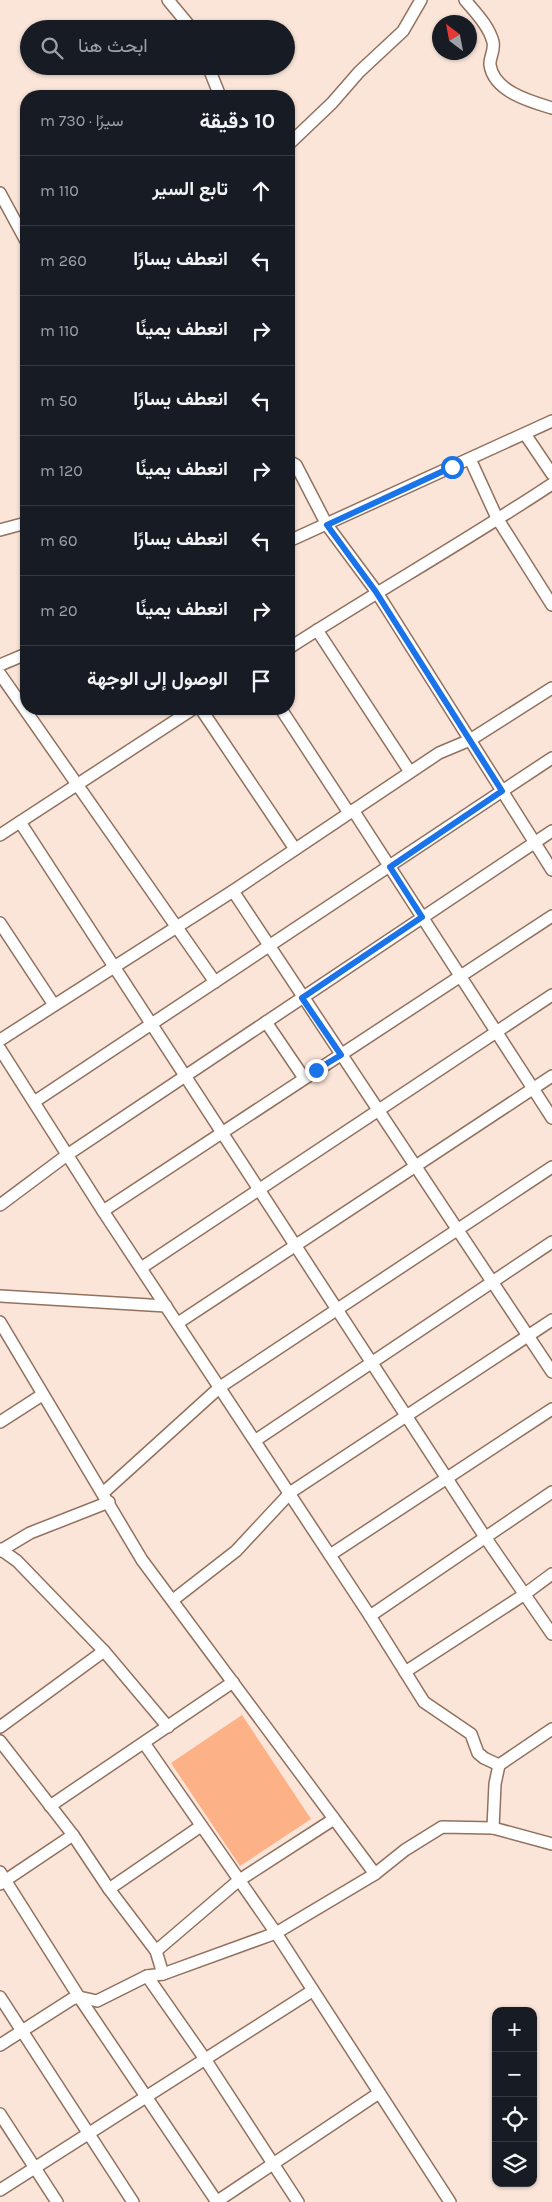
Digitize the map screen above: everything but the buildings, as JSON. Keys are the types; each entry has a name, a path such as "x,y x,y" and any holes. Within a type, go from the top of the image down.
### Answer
{"street":[{"path":"168,0 185,20"},
{"path":"295,138 332,103 359,72 403,31 421,0"},
{"path":"465,0 482,21 493,43 490,65 496,76 505,87 527,102 552,108"},
{"path":"212,75 218,90"},
{"path":"0,193 20,230"},
{"path":"295,538 552,422"},
{"path":"525,434 552,474"},
{"path":"470,459 498,520 552,605"},
{"path":"295,464 327,525 376,592 552,870"},
{"path":"295,644 376,592 498,520 552,484"},
{"path":"0,530 20,525"},
{"path":"317,630 410,772"},
{"path":"0,666 20,657"},
{"path":"0,674 20,703"},
{"path":"0,1040 112,966 233,892 439,753 470,740 552,688"},
{"path":"28,715 215,982"},
{"path":"0,834 184,715"},
{"path":"205,715 296,849"},
{"path":"285,715 390,867 552,1118"},
{"path":"34,1102 552,758"},
{"path":"20,822 150,1025 485,1537 552,1634"},
{"path":"0,1204 67,1155 552,830"},
{"path":"233,892 552,1372"},
{"path":"103,1211 552,916"},
{"path":"0,923 54,1005"},
{"path":"141,1268 552,995"},
{"path":"266,1022 304,1078"},
{"path":"0,1048 103,1211 291,1492 424,1702 471,1734 478,1753 499,1766"},
{"path":"178,1323 552,1076"},
{"path":"168,1726 104,1651 17,1561 0,1550 30,1533 106,1498 220,1387 552,1167"},
{"path":"256,1440 552,1242"},
{"path":"0,1296 166,1306"},
{"path":"173,1600 236,1550 291,1492 552,1320"},
{"path":"0,1322 142,1560 375,1874"},
{"path":"0,1422 42,1395"},
{"path":"330,1554 552,1409"},
{"path":"370,1616 552,1492"},
{"path":"405,1672 525,1594 552,1574"},
{"path":"0,1727 104,1651"},
{"path":"50,1806 233,1682"},
{"path":"493,1828 495,1784 499,1766 552,1729"},
{"path":"0,1741 73,1835 109,1889 156,1951 163,1974"},
{"path":"144,1743 238,1881 276,1933 450,2202"},
{"path":"156,1951 238,1881 334,1819"},
{"path":"109,1889 201,1826"},
{"path":"0,2045 72,1999 79,1997 97,2001 148,1976 163,1974 276,1933 375,1874 405,1850 442,1827 493,1828 552,1844"},
{"path":"73,1835 2,1879 216,2202 379,2094"},
{"path":"148,1976 205,2059 298,2202"},
{"path":"0,2190 312,1991"},
{"path":"0,1997 133,2202"},
{"path":"0,2114 57,2202"}],"shaded area":[{"path":"242,1715 311,1819 240,1866 171,1763"}],"route":[{"path":"316,1070 341,1055 302,998 422,917 390,867 502,791 376,592 327,525 452,467"}]}
